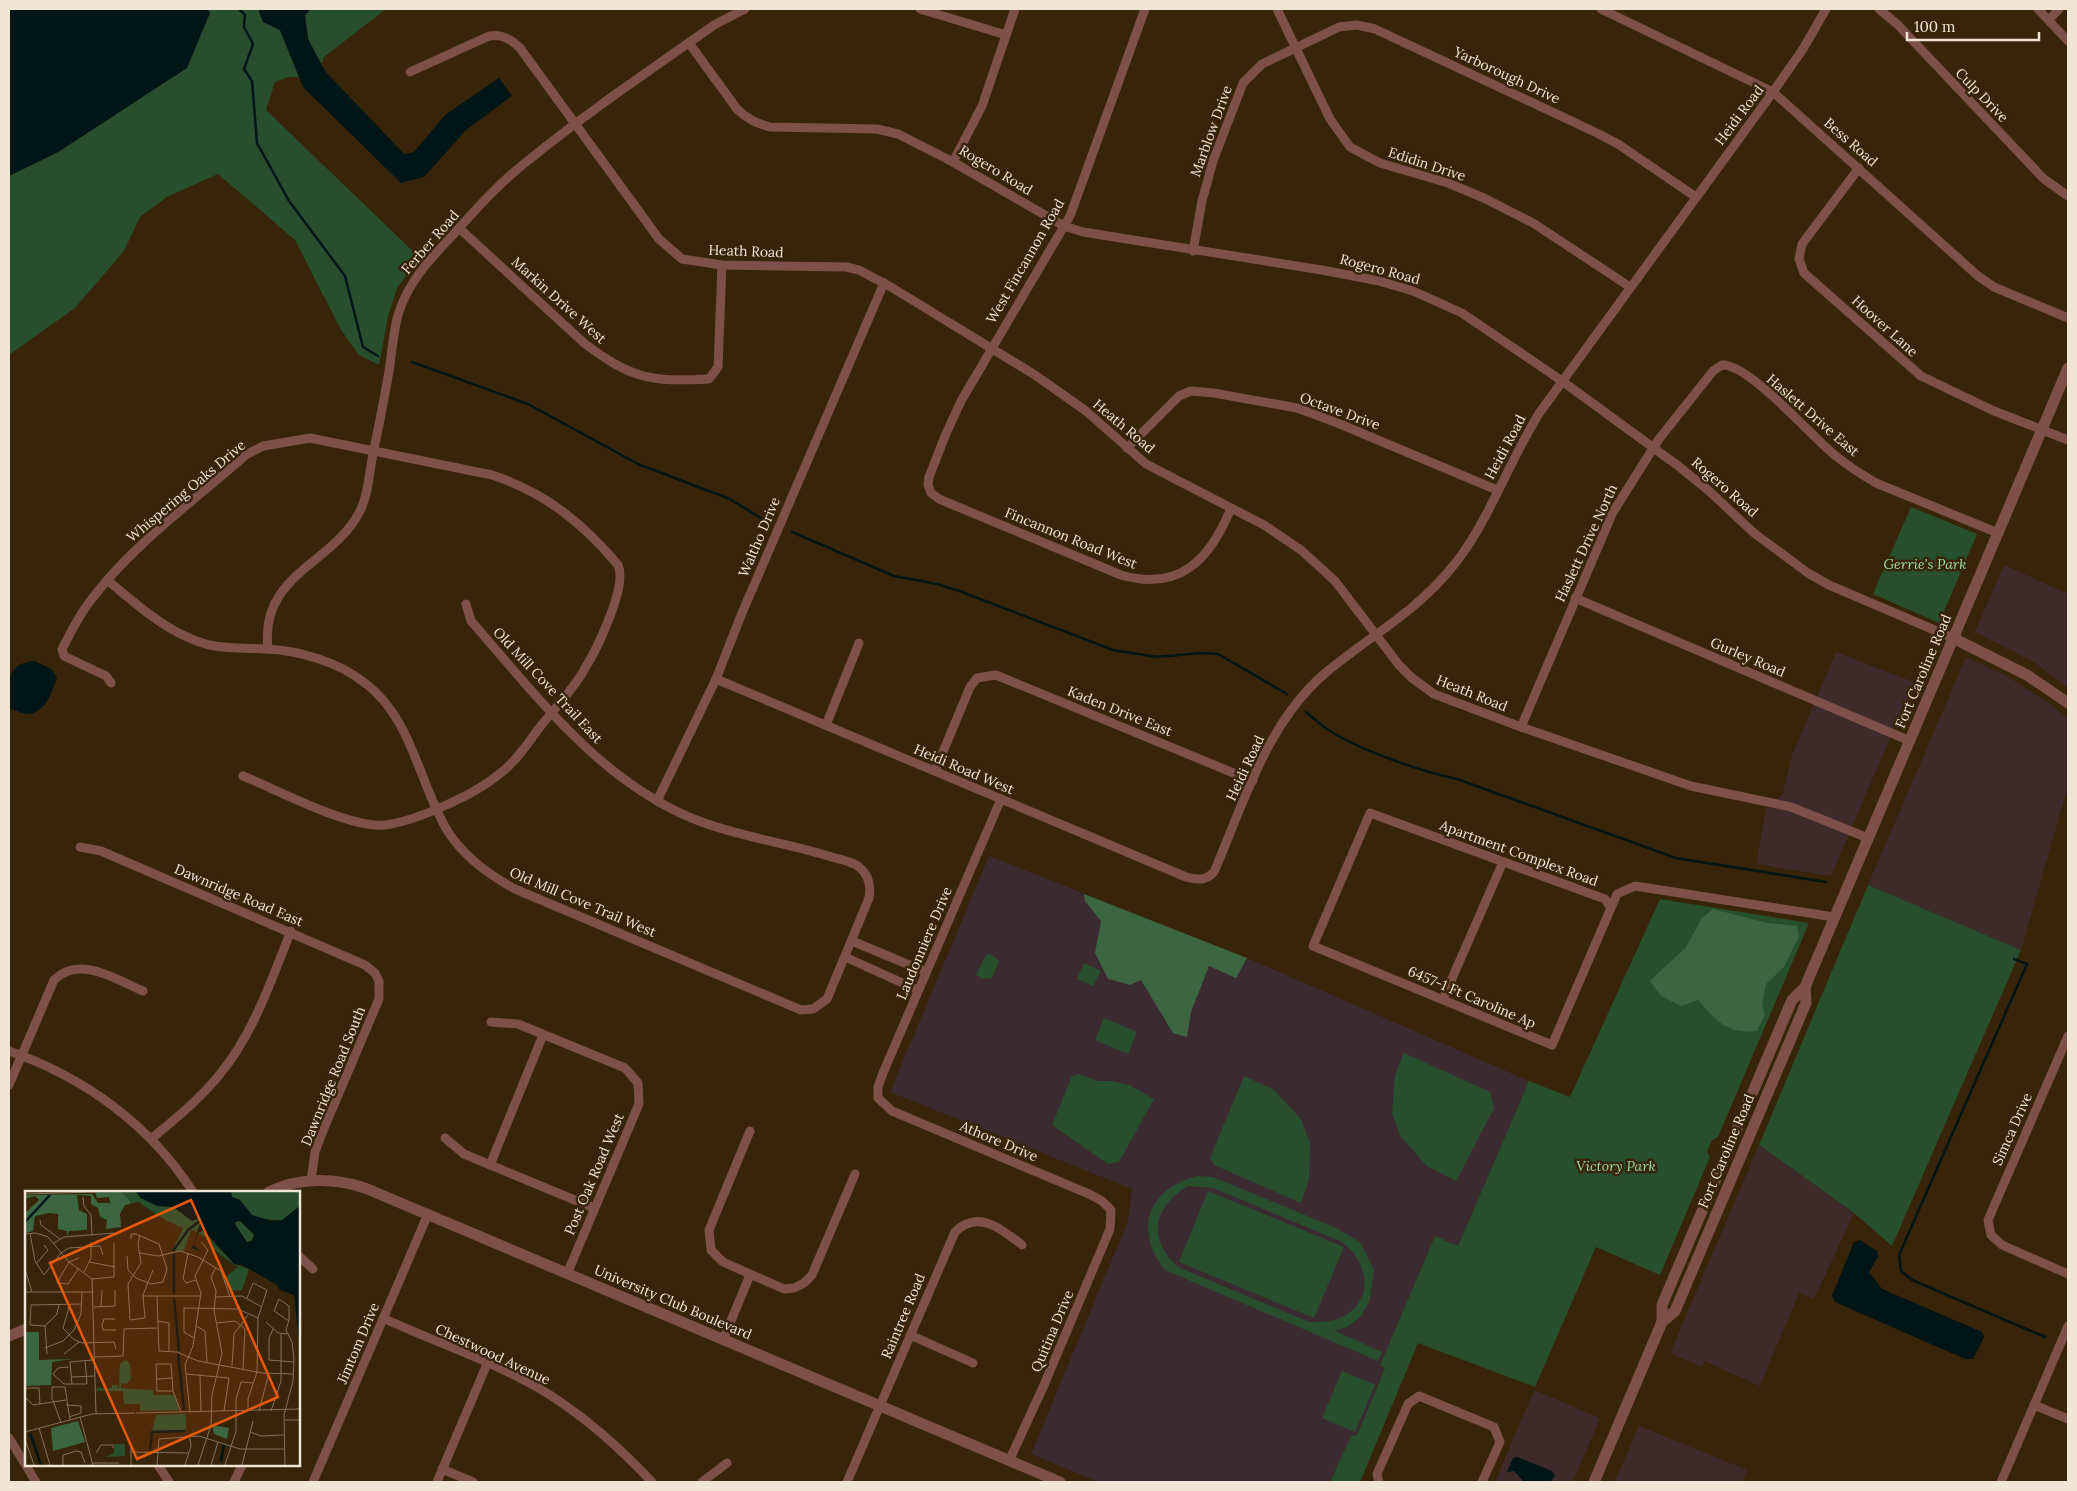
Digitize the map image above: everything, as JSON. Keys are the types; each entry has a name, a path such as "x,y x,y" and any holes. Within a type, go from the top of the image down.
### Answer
{"street":[{"name":"Ferber Road","path":"268,649 268,629 271,615 276,601 288,583 303,568 339,541 359,514 366,492 398,317 406,293 418,272 514,172 576,124 689,42 714,25 745,9"},
{"path":"920,9 1006,35"},
{"path":"954,162 982,106 1015,9"},
{"name":"West Fincannon Road","path":"931,493 928,486 929,476 960,401 1075,205 1145,9"},
{"name":"Edidin Drive","path":"1277,9 1337,131 1360,154 1380,163 1448,183 1484,198 1533,223 1630,287"},
{"name":"Bess Road","path":"1601,9 1773,92 1978,276 1994,287 2068,318"},
{"name":"Heidi Road","path":"1202,880 1214,872 1253,781 1281,724 1301,698 1322,676 1377,636 1435,587 1447,574 1479,528 1526,434 1562,381 1773,92 1803,49 1826,9"},
{"name":"Culp Drive","path":"1879,9 1897,24 2044,179 2068,196"},
{"path":"2038,9 2068,41"},
{"path":"2049,20 2059,9"},
{"name":"Yarborough Drive","path":"1295,47 1339,27 1357,25 1375,29 1597,133 1618,144 1696,197"},
{"name":"Heath Road","path":"410,72 482,38 496,35 504,37 520,48 634,206 670,250 682,259 722,265 846,267 859,270 991,347 1061,393 1146,464 1264,526 1301,550 1335,581 1412,678 1434,694 1521,727 1691,786 1791,807 1868,838"},
{"name":"Rogero Road","path":"689,42 737,108 756,123 770,127 843,128 891,132 911,139 954,162 1064,226 1083,232 1322,270 1379,281 1413,291 1475,320 1653,448 1708,490 1754,533 1808,573 1829,585 1953,638 2028,675 2068,703"},
{"name":"Marblow Drive","path":"1193,251 1200,211 1211,169 1243,83 1262,64 1295,47"},
{"name":"Hoover Lane","path":"1859,168 1802,244 1799,259 1804,273 1922,376 1994,411 2068,440"},
{"name":"Markin Drive West","path":"459,228 584,343 620,368 638,376 665,380 709,379 715,373 720,360 722,265"},
{"name":"Waltho Drive","path":"657,801 716,678 742,613 884,283"},
{"name":"Haslett Drive North","path":"1521,727 1613,512 1653,448 1712,370 1722,365"},
{"name":"Haslett Drive East","path":"1722,365 1734,367 1771,394 1828,449 1860,474 1876,483 1998,533"},
{"name":"Fort Caroline Road","path":"1594,1482 1662,1322 1675,1311 1806,1003 1804,986 2068,368"},
{"name":"Octave Drive","path":"1127,448 1179,396 1191,391 1214,393 1297,408 1497,490"},
{"name":"Whispering Oaks Drive","path":"111,683 106,676 64,656 62,649 85,608 107,580 144,544 246,455 263,446 310,438 492,475 530,489 570,515 609,553 620,569 619,590 588,664 552,712"},
{"name":"Fincannon Road West","path":"931,493 948,503 1137,580 1167,578 1180,574 1196,564 1215,541 1231,508"},
{"name":"Old Mill Cove Trail West","path":"107,580 158,621 182,636 210,645 268,649 318,659 365,682 380,696 400,725 435,808 448,832 471,859 492,877 515,890 802,1010 813,1009 827,999 845,957"},
{"name":"Gurley Road","path":"1575,598 1910,741"},
{"name":"Old Mill Cove Trail East","path":"466,604 471,621 584,748 657,801 700,821 732,832 809,850 856,865 867,877 871,889 870,898 852,941"},
{"path":"826,725 859,643"},
{"name":"Kaden Drive East","path":"935,771 970,687 977,678 996,675 1253,781"},
{"name":"Heidi Road West","path":"716,678 1186,877 1202,880"},
{"path":"243,776 356,823 372,825 391,824 476,790 500,774 522,752 552,712"},
{"name":"Laudonniere Drive","path":"878,1098 878,1087 883,1073 1001,799"},
{"name":"Apartment Complex Road","path":"1343,878 1370,813 1605,900 1611,908"},
{"name":"Dawnridge Road East","path":"80,847 101,851 291,931 365,965 375,973 379,981"},
{"path":"1444,999 1503,862"},
{"name":"6457-1 Ft Caroline Ap","path":"1343,878 1313,946 1552,1045 1611,908"},
{"path":"1611,908 1617,894 1635,886 1834,917"},
{"path":"150,1139 204,1093 236,1052 259,1011 291,931"},
{"path":"918,990 845,957 852,941 926,972"},
{"path":"9,1085 54,980 59,975 71,969 85,968 143,991"},
{"name":"Dawnridge Road South","path":"311,1181 315,1152 378,999 379,981"},
{"path":"490,1165 543,1035 518,1024 491,1022"},
{"name":"Post Oak Road West","path":"543,1035 625,1068 638,1083 639,1104 567,1274"},
{"name":"Simca Drive","path":"2068,1036 1988,1220 1991,1235 2002,1245 2068,1274"},
{"path":"9,1051 64,1074 119,1111 150,1139 183,1177 192,1191"},
{"name":"Athore Drive","path":"878,1098 892,1111 1088,1194 1102,1201 1111,1210"},
{"path":"750,1131 709,1230 711,1250 718,1258 750,1275 784,1289 794,1288 804,1283 812,1275 855,1174"},
{"path":"445,1138 464,1154 594,1208"},
{"name":"University Club Boulevard","path":"272,1191 293,1184 311,1181 353,1184 1060,1482"},
{"name":"Quitina Drive","path":"1009,1461 1044,1385 1110,1229 1111,1210"},
{"name":"Jimtom Drive","path":"313,1482 428,1214"},
{"name":"Raintree Road","path":"847,1482 951,1238 961,1227 970,1222 987,1222 1003,1230 1022,1245"},
{"path":"300,1257 313,1268"},
{"path":"723,1340 750,1275"},
{"name":"Chestwood Avenue","path":"383,1318 530,1384 577,1413 624,1452 652,1482"},
{"path":"2001,1482 2068,1326"},
{"path":"9,1336 25,1329"},
{"path":"910,1335 973,1363"},
{"path":"437,1482 487,1364"},
{"path":"1379,1482 1377,1474 1408,1404 1420,1396 1494,1428 1500,1442 1482,1482"},
{"path":"2034,1405 2068,1419"},
{"path":"9,1438 25,1464"},
{"path":"702,1482 727,1463"},
{"path":"26,1466 36,1482"},
{"path":"159,1466 169,1482"},
{"path":"234,1482 242,1466"},
{"path":"442,1469 473,1482"}],"shaded area":[{"path":"9,9 208,9 210,13 187,68 58,152 9,176"},
{"path":"258,9 311,9 305,15 308,39 325,71 404,154 414,152 445,115 499,78 512,96 466,130 424,177 401,183 303,87 280,30 263,22"},
{"path":"2004,565 2068,594 2068,688 2034,662 1975,632"},
{"path":"1836,652 1914,682 1831,876 1756,864 1766,809 1782,795 1792,755"},
{"path":"1966,657 2005,675 2049,703 2068,719 2068,786 2021,950 1868,885"},
{"path":"35,661 51,669 57,677 45,704 36,712 25,714 11,709 9,705 9,681 18,666"},
{"path":"989,856 1247,958 1529,1081 1458,1246 1435,1236 1380,1365 1385,1367 1357,1435 1351,1436 1330,1482 1099,1482 1031,1454 1128,1221 1132,1189 890,1092"},
{"path":"1759,1145 1854,1213 1814,1299 1799,1293 1760,1386 1704,1361 1702,1367 1670,1353"},
{"path":"1860,1240 1877,1251 1878,1257 1869,1272 1882,1289 1982,1332 1984,1337 1973,1359 1965,1359 1835,1302 1832,1296 1854,1242"},
{"path":"1534,1390 1600,1418 1573,1482 1495,1482"},
{"path":"1639,1426 1747,1470 1742,1482 1615,1481"},
{"path":"1517,1457 1552,1471 1555,1475 1551,1482 1524,1482 1514,1471 1507,1472 1513,1458"}],"green space":[{"path":"208,9 258,9 263,22 280,30 299,77 288,77 275,82 266,110 420,258 397,288 388,316 379,365 359,355 341,330 295,240 218,174 167,197 140,217 124,251 75,308 9,355 9,176 58,152 187,68 209,13"},
{"path":"311,9 386,9 324,57 321,65 308,39 305,15"},
{"name":"Gerrie's Park","path":"1911,507 1977,534 1939,623 1873,594"},
{"path":"1868,885 2021,950 1892,1246 1854,1213 1759,1145"},
{"path":"1084,894 1247,958 1236,978 1209,966 1191,1012 1187,1037 1173,1033 1141,980 1130,985 1108,979 1095,953 1101,921 1085,901"},
{"name":"Victory Park","path":"1660,899 1809,923 1718,1137 1712,1140 1707,1151 1710,1157 1660,1275 1596,1247 1535,1387 1418,1343 1360,1482 1330,1482 1351,1436 1357,1435 1385,1368 1380,1365 1435,1236 1458,1246 1529,1081 1570,1097"},
{"path":"1713,909 1767,923 1797,926 1799,936 1784,967 1766,984 1762,1004 1765,1015 1757,1031 1738,1031 1730,1028 1716,1020 1698,1000 1681,1006 1661,996 1650,981 1686,947 1702,918"},
{"path":"991,954 999,961 992,978 983,979 976,975 986,955"},
{"path":"1084,963 1101,971 1093,986 1077,979"},
{"path":"1104,1018 1137,1032 1128,1054 1095,1040"},
{"path":"1404,1053 1490,1092 1494,1108 1456,1181 1427,1166 1401,1137 1392,1113 1395,1075"},
{"path":"1079,1074 1097,1081 1112,1081 1129,1085 1154,1099 1119,1162 1108,1164 1052,1125 1072,1076"},
{"path":"1244,1076 1274,1090 1301,1119 1310,1143 1309,1180 1301,1203 1214,1165 1210,1158"},
{"path":"1198,1176 1213,1177 1334,1227 1360,1242 1374,1270 1370,1300 1361,1316 1349,1326 1335,1331 1382,1352 1378,1361 1165,1270 1155,1255 1148,1226 1151,1212 1157,1200 1167,1190 1181,1182","holes":["1188,1186 1213,1188 1340,1241 1350,1249 1362,1269 1364,1281 1363,1292 1359,1302 1352,1311 1340,1318 1309,1322 1178,1267 1168,1256 1158,1235 1161,1213 1176,1194"]},
{"path":"1208,1191 1344,1247 1314,1318 1179,1262"},
{"path":"1342,1371 1375,1385 1355,1432 1322,1418"}],"waterway":[{"path":"239,9 245,15 244,27 253,44 244,69 252,81 257,143 289,201 345,276 363,347 378,356"},
{"path":"412,362 528,404 638,464 730,499 767,522"},
{"path":"792,532 894,576 937,584 962,592 1113,650 1157,657 1201,653 1218,654 1287,694"},
{"path":"1306,712 1330,731 1374,753 1409,766 1457,779 1676,858 1826,882"},
{"path":"2014,959 2027,964 1899,1255 1901,1271 1912,1280 2045,1337"}]}
